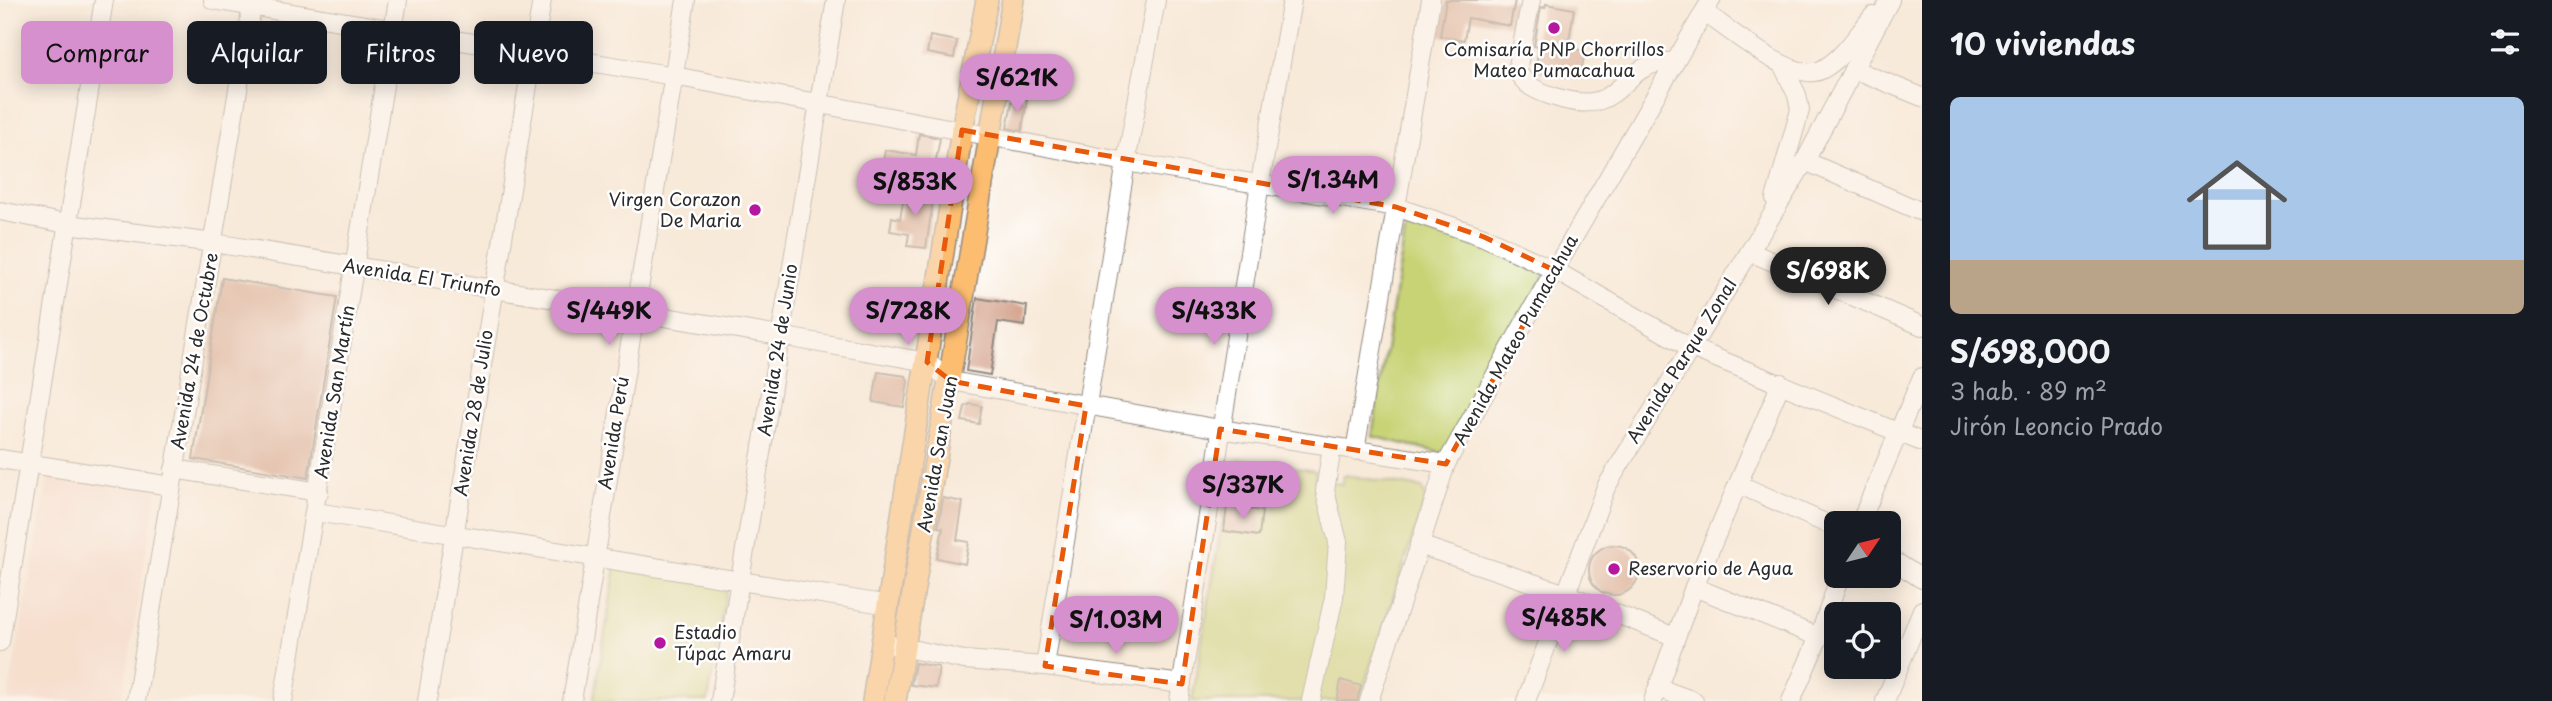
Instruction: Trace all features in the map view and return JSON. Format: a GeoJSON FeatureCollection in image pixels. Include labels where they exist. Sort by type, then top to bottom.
{"type":"FeatureCollection","features":[{"type":"Feature","properties":{"kind":"main road","name":"Avenida San Juan"},"geometry":{"type":"LineString","coordinates":[[873,701],[962,130],[987,0]]}},
{"type":"Feature","properties":{"kind":"main road","name":"Avenida San Juan"},"geometry":{"type":"LineString","coordinates":[[895,701],[951,381],[1013,0]]}},
{"type":"Feature","properties":{"kind":"street"},"geometry":{"type":"LineString","coordinates":[[0,642],[104,0]]}},
{"type":"Feature","properties":{"kind":"street"},"geometry":{"type":"LineString","coordinates":[[213,0],[252,3],[350,21]]}},
{"type":"Feature","properties":{"kind":"street","name":"Avenida San Martín"},"geometry":{"type":"LineString","coordinates":[[395,21],[398,0]]}},
{"type":"Feature","properties":{"kind":"street","name":"Avenida 28 de Julio"},"geometry":{"type":"LineString","coordinates":[[538,21],[542,0]]}},
{"type":"Feature","properties":{"kind":"street","name":"Avenida Perú"},"geometry":{"type":"LineString","coordinates":[[572,701],[686,0]]}},
{"type":"Feature","properties":{"kind":"street","name":"Avenida 24 de Junio"},"geometry":{"type":"LineString","coordinates":[[720,701],[836,0]]}},
{"type":"Feature","properties":{"kind":"street"},"geometry":{"type":"LineString","coordinates":[[1045,666],[1126,162],[1156,0]]}},
{"type":"Feature","properties":{"kind":"street"},"geometry":{"type":"LineString","coordinates":[[883,643],[964,660],[1045,666],[1180,693],[1220,429],[1292,0]]}},
{"type":"Feature","properties":{"kind":"street"},"geometry":{"type":"LineString","coordinates":[[1355,450],[1431,0]]}},
{"type":"Feature","properties":{"kind":"street"},"geometry":{"type":"LineString","coordinates":[[1531,0],[1517,71],[1530,88],[1568,102],[1603,101],[1650,63],[1675,62]]}},
{"type":"Feature","properties":{"kind":"street"},"geometry":{"type":"LineString","coordinates":[[1783,66],[1807,72],[1819,71],[1833,61],[1889,0]]}},
{"type":"Feature","properties":{"kind":"street","name":"Avenida Parque Zonal"},"geometry":{"type":"LineString","coordinates":[[1526,701],[1606,486],[1689,347],[1766,228],[1805,161],[1889,0]]}},
{"type":"Feature","properties":{"kind":"street","name":"Avenida 24 de Octubre"},"geometry":{"type":"LineString","coordinates":[[136,701],[215,243],[252,3]]}},
{"type":"Feature","properties":{"kind":"street"},"geometry":{"type":"LineString","coordinates":[[1708,4],[1783,66],[1797,95],[1800,110],[1766,228]]}},
{"type":"Feature","properties":{"kind":"street","name":"Avenida Mateo Pumacahua"},"geometry":{"type":"LineString","coordinates":[[1369,701],[1446,464],[1554,270],[1708,4]]}},
{"type":"Feature","properties":{"kind":"street"},"geometry":{"type":"LineString","coordinates":[[593,63],[674,76],[1126,162],[1395,207],[1484,237],[1554,270],[1689,347],[1922,442]]}},
{"type":"Feature","properties":{"kind":"street"},"geometry":{"type":"LineString","coordinates":[[1853,69],[1922,97]]}},
{"type":"Feature","properties":{"kind":"street","name":"Avenida San Martín"},"geometry":{"type":"LineString","coordinates":[[283,701],[385,84]]}},
{"type":"Feature","properties":{"kind":"street","name":"Avenida 28 de Julio"},"geometry":{"type":"LineString","coordinates":[[427,701],[528,84]]}},
{"type":"Feature","properties":{"kind":"street"},"geometry":{"type":"LineString","coordinates":[[1805,161],[1922,212]]}},
{"type":"Feature","properties":{"kind":"street","name":"Avenida El Triunfo"},"geometry":{"type":"LineString","coordinates":[[0,211],[67,224],[215,243],[927,362]]}},
{"type":"Feature","properties":{"kind":"street"},"geometry":{"type":"LineString","coordinates":[[1750,252],[1922,326]]}},
{"type":"Feature","properties":{"kind":"street"},"geometry":{"type":"LineString","coordinates":[[927,362],[951,381],[1220,429],[1446,464]]}},
{"type":"Feature","properties":{"kind":"street"},"geometry":{"type":"LineString","coordinates":[[1865,511],[1922,377]]}},
{"type":"Feature","properties":{"kind":"street"},"geometry":{"type":"LineString","coordinates":[[1694,701],[1655,694],[1694,587],[1781,383]]}},
{"type":"Feature","properties":{"kind":"street"},"geometry":{"type":"LineString","coordinates":[[1311,701],[1334,597],[1338,542],[1325,491],[1332,447]]}},
{"type":"Feature","properties":{"kind":"street"},"geometry":{"type":"LineString","coordinates":[[0,458],[319,492]]}},
{"type":"Feature","properties":{"kind":"street"},"geometry":{"type":"LineString","coordinates":[[1738,484],[1824,523]]}},
{"type":"Feature","properties":{"kind":"street"},"geometry":{"type":"LineString","coordinates":[[316,512],[889,605]]}},
{"type":"Feature","properties":{"kind":"street"},"geometry":{"type":"LineString","coordinates":[[1419,545],[1566,594],[1675,637]]}},
{"type":"Feature","properties":{"kind":"street"},"geometry":{"type":"LineString","coordinates":[[1901,565],[1922,579]]}},
{"type":"Feature","properties":{"kind":"street"},"geometry":{"type":"LineString","coordinates":[[1694,587],[1819,637]]}},
{"type":"Feature","properties":{"kind":"street"},"geometry":{"type":"LineString","coordinates":[[1791,701],[1819,637],[1836,588]]}},
{"type":"Feature","properties":{"kind":"street"},"geometry":{"type":"LineString","coordinates":[[1885,701],[1922,610]]}},
{"type":"Feature","properties":{"kind":"highlighted area"},"geometry":{"type":"Polygon","coordinates":[[[962,130],[1396,207],[1484,237],[1554,270],[1446,464],[1220,429],[1182,684],[1045,666],[1086,406],[951,381],[927,362],[962,130]]]}},
{"type":"Feature","properties":{"kind":"shaded area"},"geometry":{"type":"Polygon","coordinates":[[[50,470],[157,486],[122,701],[7,701],[50,470]]]}},
{"type":"Feature","properties":{"kind":"green space"},"geometry":{"type":"Polygon","coordinates":[[[1407,220],[1467,237],[1545,275],[1445,454],[1372,436],[1407,220]]]}},
{"type":"Feature","properties":{"kind":"green space"},"geometry":{"type":"Polygon","coordinates":[[[1240,458],[1316,471],[1315,479],[1342,484],[1344,475],[1422,488],[1426,497],[1359,701],[1192,701],[1232,463],[1240,458]]]}},
{"type":"Feature","properties":{"kind":"green space","name":"Estadio Túpac Amaru"},"geometry":{"type":"Polygon","coordinates":[[[616,565],[727,586],[708,701],[594,701],[616,565]]]}},
{"type":"Feature","properties":{"kind":"building"},"geometry":{"type":"Polygon","coordinates":[[[1446,0],[1515,0],[1510,26],[1468,18],[1464,40],[1440,36],[1446,0]]]}},
{"type":"Feature","properties":{"kind":"building","name":"Comisaría PNP Chorrillos Mateo Pumacahua"},"geometry":{"type":"Polygon","coordinates":[[[1546,4],[1574,9],[1568,48],[1585,51],[1580,79],[1535,71],[1539,47],[1534,46],[1541,7],[1545,8],[1546,4]]]}},
{"type":"Feature","properties":{"kind":"building"},"geometry":{"type":"Polygon","coordinates":[[[930,36],[957,41],[954,58],[927,53],[930,36]]]}},
{"type":"Feature","properties":{"kind":"building"},"geometry":{"type":"Polygon","coordinates":[[[1013,97],[1027,99],[1022,131],[1007,128],[1013,97]]]}},
{"type":"Feature","properties":{"kind":"building"},"geometry":{"type":"Polygon","coordinates":[[[919,134],[940,138],[934,171],[883,162],[885,150],[916,155],[919,134]]]}},
{"type":"Feature","properties":{"kind":"building"},"geometry":{"type":"Polygon","coordinates":[[[905,190],[934,194],[926,248],[907,246],[909,234],[890,231],[892,217],[900,219],[905,190]]]}},
{"type":"Feature","properties":{"kind":"building"},"geometry":{"type":"Polygon","coordinates":[[[222,278],[337,297],[308,478],[193,459],[222,278]]]}},
{"type":"Feature","properties":{"kind":"building"},"geometry":{"type":"Polygon","coordinates":[[[977,298],[1027,306],[1025,326],[998,322],[990,375],[966,371],[977,298]]]}},
{"type":"Feature","properties":{"kind":"building"},"geometry":{"type":"Polygon","coordinates":[[[878,372],[906,376],[908,381],[904,407],[873,402],[878,372]]]}},
{"type":"Feature","properties":{"kind":"building"},"geometry":{"type":"Polygon","coordinates":[[[970,404],[982,406],[979,424],[962,421],[965,407],[970,404]]]}},
{"type":"Feature","properties":{"kind":"building"},"geometry":{"type":"Polygon","coordinates":[[[943,498],[963,502],[957,540],[969,542],[965,564],[937,558],[943,528],[938,527],[943,498]]]}},
{"type":"Feature","properties":{"kind":"building"},"geometry":{"type":"Polygon","coordinates":[[[1227,506],[1262,511],[1259,536],[1224,531],[1227,506]]]}},
{"type":"Feature","properties":{"kind":"building","name":"Reservorio de Agua"},"geometry":{"type":"Polygon","coordinates":[[[1614,545],[1631,553],[1639,570],[1631,587],[1614,595],[1597,587],[1589,570],[1597,553],[1614,545]]]}},
{"type":"Feature","properties":{"kind":"building"},"geometry":{"type":"Polygon","coordinates":[[[915,663],[939,667],[936,688],[911,685],[915,663]]]}},
{"type":"Feature","properties":{"kind":"building"},"geometry":{"type":"Polygon","coordinates":[[[1341,680],[1361,686],[1357,701],[1337,701],[1341,680]]]}},
{"type":"Feature","properties":{"kind":"place","name":"Comisaría PNP Chorrillos Mateo Pumacahua"},"geometry":{"type":"Point","coordinates":[1554,28]}},
{"type":"Feature","properties":{"kind":"place","name":"Virgen Corazon De Maria"},"geometry":{"type":"Point","coordinates":[755,210]}},
{"type":"Feature","properties":{"kind":"place","name":"Reservorio de Agua"},"geometry":{"type":"Point","coordinates":[1614,569]}},
{"type":"Feature","properties":{"kind":"place","name":"Estadio Túpac Amaru"},"geometry":{"type":"Point","coordinates":[660,643]}}]}
